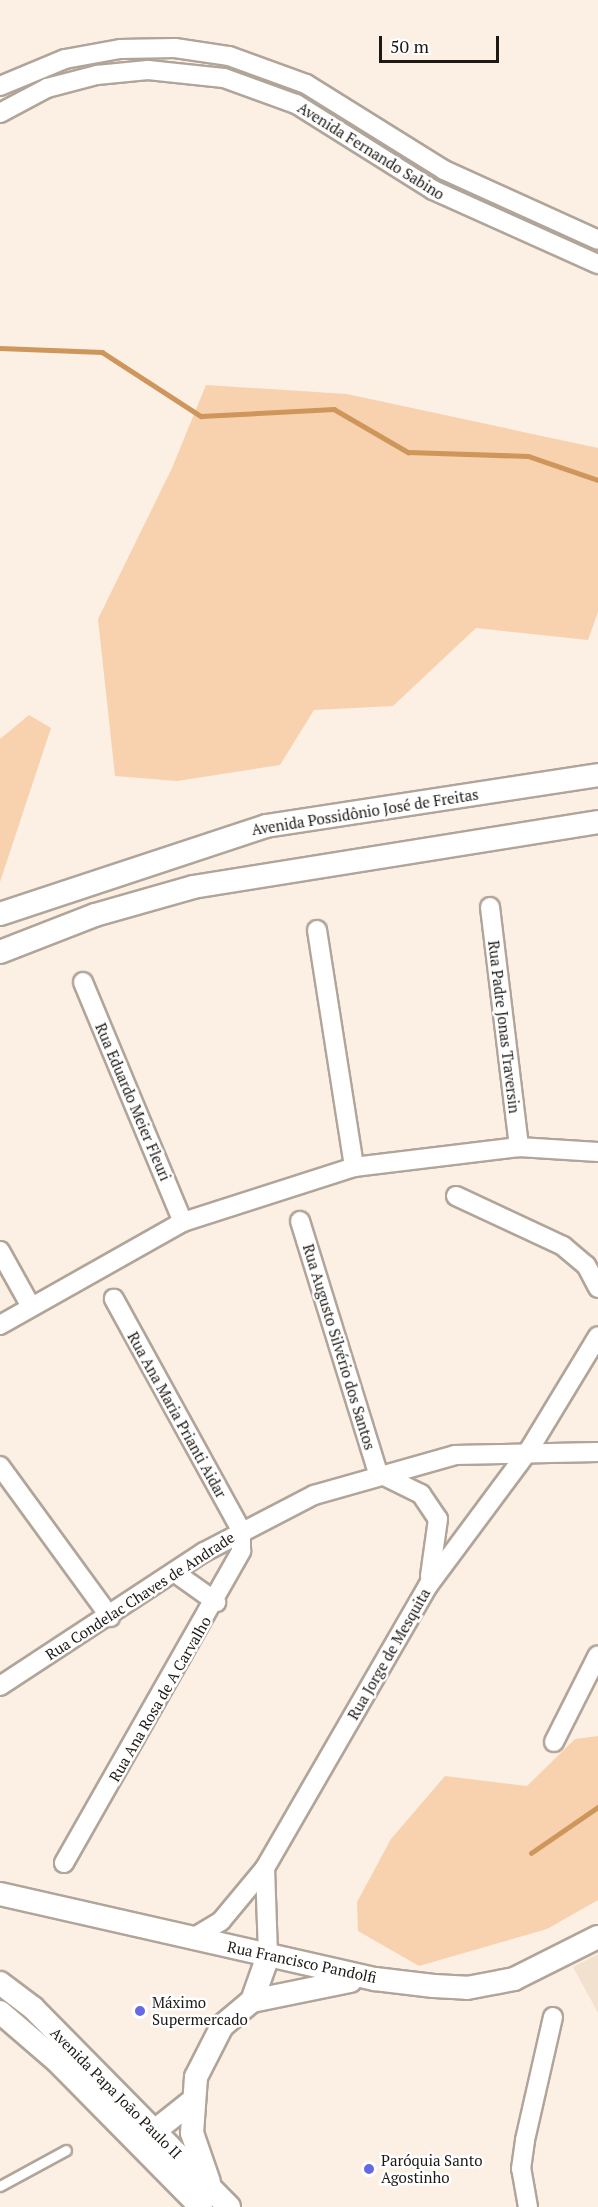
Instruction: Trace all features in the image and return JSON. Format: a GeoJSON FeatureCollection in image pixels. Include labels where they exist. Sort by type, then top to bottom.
{"type":"FeatureCollection","features":[{"type":"Feature","properties":{"kind":"street","name":"Avenida Fernando Sabino"},"geometry":{"type":"LineString","coordinates":[[0,86],[66,59],[120,49],[175,48],[229,56],[306,84],[444,171],[598,240]]}},
{"type":"Feature","properties":{"kind":"street","name":"Avenida Fernando Sabino"},"geometry":{"type":"LineString","coordinates":[[0,113],[47,88],[97,75],[165,70],[224,78],[296,104],[433,190],[598,264]]}},
{"type":"Feature","properties":{"kind":"street","name":"Avenida Possidônio José de Freitas"},"geometry":{"type":"LineString","coordinates":[[0,914],[266,826],[598,775]]}},
{"type":"Feature","properties":{"kind":"street"},"geometry":{"type":"LineString","coordinates":[[0,952],[95,915],[193,887],[598,822]]}},
{"type":"Feature","properties":{"kind":"street","name":"Rua Padre Jonas Traversin"},"geometry":{"type":"LineString","coordinates":[[489,907],[519,1147]]}},
{"type":"Feature","properties":{"kind":"street"},"geometry":{"type":"LineString","coordinates":[[317,930],[354,1167]]}},
{"type":"Feature","properties":{"kind":"street","name":"Rua Eduardo Meier Fleuri"},"geometry":{"type":"LineString","coordinates":[[83,982],[183,1222]]}},
{"type":"Feature","properties":{"kind":"street"},"geometry":{"type":"LineString","coordinates":[[0,1325],[30,1305],[183,1222],[354,1167],[519,1147],[598,1152]]}},
{"type":"Feature","properties":{"kind":"street"},"geometry":{"type":"LineString","coordinates":[[456,1196],[564,1246],[586,1265],[598,1288]]}},
{"type":"Feature","properties":{"kind":"street","name":"Rua Augusto Silvério dos Santos"},"geometry":{"type":"LineString","coordinates":[[300,1221],[378,1473]]}},
{"type":"Feature","properties":{"kind":"street"},"geometry":{"type":"LineString","coordinates":[[0,1251],[30,1305]]}},
{"type":"Feature","properties":{"kind":"street","name":"Rua Ana Maria Prianti Aidar"},"geometry":{"type":"LineString","coordinates":[[114,1299],[241,1530]]}},
{"type":"Feature","properties":{"kind":"street","name":"Rua Jorge de Mesquita"},"geometry":{"type":"LineString","coordinates":[[193,1938],[221,1921],[266,1868],[428,1586],[528,1450],[598,1336]]}},
{"type":"Feature","properties":{"kind":"street","name":"Rua Condelac Chaves de Andrade"},"geometry":{"type":"LineString","coordinates":[[0,1686],[110,1617],[174,1572],[241,1530],[314,1495],[378,1473],[455,1455],[528,1450],[598,1452]]}},
{"type":"Feature","properties":{"kind":"street"},"geometry":{"type":"LineString","coordinates":[[0,1466],[110,1617]]}},
{"type":"Feature","properties":{"kind":"street"},"geometry":{"type":"LineString","coordinates":[[378,1473],[421,1494],[438,1519],[428,1586]]}},
{"type":"Feature","properties":{"kind":"street","name":"Rua Ana Rosa de A Carvalho"},"geometry":{"type":"LineString","coordinates":[[64,1863],[216,1602],[241,1551],[241,1530]]}},
{"type":"Feature","properties":{"kind":"street"},"geometry":{"type":"LineString","coordinates":[[174,1572],[216,1602]]}},
{"type":"Feature","properties":{"kind":"street"},"geometry":{"type":"LineString","coordinates":[[554,1742],[598,1655]]}},
{"type":"Feature","properties":{"kind":"street"},"geometry":{"type":"LineString","coordinates":[[206,2198],[192,2133],[190,2103],[206,2050],[252,2001],[268,1956],[266,1868]]}},
{"type":"Feature","properties":{"kind":"street","name":"Rua Francisco Pandolfi"},"geometry":{"type":"LineString","coordinates":[[5,1899],[375,1979],[490,1985],[598,1937]]}},
{"type":"Feature","properties":{"kind":"street"},"geometry":{"type":"LineString","coordinates":[[252,2001],[302,1986],[375,1979]]}},
{"type":"Feature","properties":{"kind":"street","name":"Avenida Papa João Paulo II"},"geometry":{"type":"LineString","coordinates":[[0,1983],[33,2008],[146,2137],[206,2198],[228,2207]]}},
{"type":"Feature","properties":{"kind":"street","name":"Avenida Papa João Paulo II"},"geometry":{"type":"LineString","coordinates":[[1,2014],[146,2137]]}},
{"type":"Feature","properties":{"kind":"street"},"geometry":{"type":"LineString","coordinates":[[528,2207],[521,2169],[525,2140],[553,2017]]}},
{"type":"Feature","properties":{"kind":"street"},"geometry":{"type":"LineString","coordinates":[[146,2137],[190,2103]]}},
{"type":"Feature","properties":{"kind":"lane"},"geometry":{"type":"LineString","coordinates":[[0,2186],[66,2150]]}},
{"type":"Feature","properties":{"kind":"shaded area"},"geometry":{"type":"Polygon","coordinates":[[[206,385],[347,394],[598,448],[598,612],[588,640],[476,628],[393,706],[314,710],[280,765],[177,781],[115,776],[98,619],[172,468],[206,385]]]}},
{"type":"Feature","properties":{"kind":"shaded area"},"geometry":{"type":"Polygon","coordinates":[[[29,715],[51,728],[0,882],[0,739],[29,715]]]}},
{"type":"Feature","properties":{"kind":"shaded area"},"geometry":{"type":"Polygon","coordinates":[[[598,1736],[598,1900],[547,1929],[419,1966],[358,1931],[357,1902],[391,1839],[445,1776],[527,1786],[575,1739],[598,1736]]]}},
{"type":"Feature","properties":{"kind":"shaded area"},"geometry":{"type":"Polygon","coordinates":[[[598,1954],[598,2013],[573,1967],[598,1954]]]}},
{"type":"Feature","properties":{"kind":"waterway"},"geometry":{"type":"LineString","coordinates":[[0,348],[102,352],[201,416],[334,409],[408,452],[528,456],[598,480]]}},
{"type":"Feature","properties":{"kind":"waterway"},"geometry":{"type":"LineString","coordinates":[[531,1853],[598,1807]]}},
{"type":"Feature","properties":{"kind":"place","name":"Máximo Supermercado"},"geometry":{"type":"Point","coordinates":[140,2011]}},
{"type":"Feature","properties":{"kind":"place","name":"Paróquia Santo Agostinho"},"geometry":{"type":"Point","coordinates":[369,2169]}}]}
